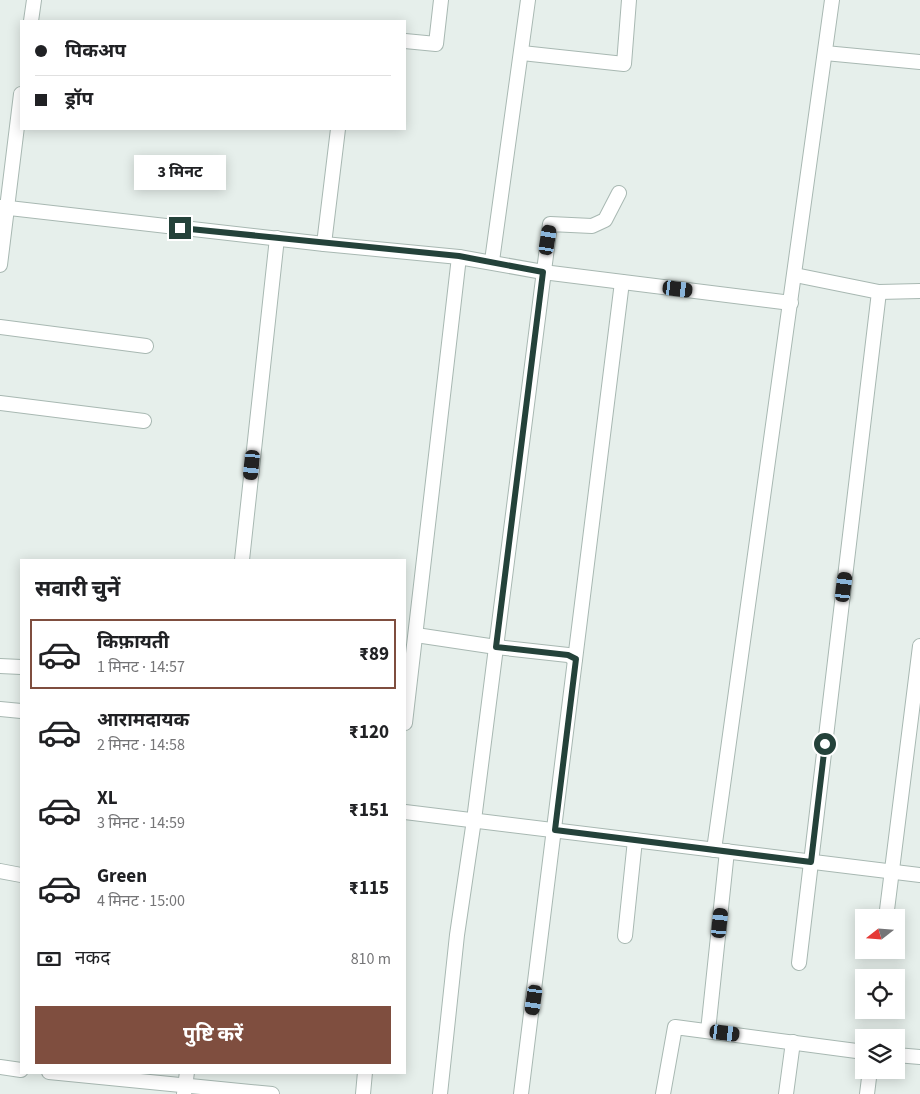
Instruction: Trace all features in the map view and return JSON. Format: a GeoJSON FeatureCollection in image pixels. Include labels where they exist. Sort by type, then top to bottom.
{"type":"FeatureCollection","features":[{"type":"Feature","properties":{"kind":"street"},"geometry":{"type":"LineString","coordinates":[[31,20],[34,0]]}},
{"type":"Feature","properties":{"kind":"street"},"geometry":{"type":"LineString","coordinates":[[406,40],[436,44],[441,0]]}},
{"type":"Feature","properties":{"kind":"street"},"geometry":{"type":"LineString","coordinates":[[492,261],[528,0]]}},
{"type":"Feature","properties":{"kind":"street"},"geometry":{"type":"LineString","coordinates":[[522,53],[624,64],[629,0]]}},
{"type":"Feature","properties":{"kind":"street"},"geometry":{"type":"LineString","coordinates":[[708,1031],[721,850],[832,0]]}},
{"type":"Feature","properties":{"kind":"street"},"geometry":{"type":"LineString","coordinates":[[825,53],[920,62]]}},
{"type":"Feature","properties":{"kind":"street"},"geometry":{"type":"LineString","coordinates":[[0,265],[3,208],[20,100]]}},
{"type":"Feature","properties":{"kind":"street"},"geometry":{"type":"LineString","coordinates":[[324,244],[338,130]]}},
{"type":"Feature","properties":{"kind":"street"},"geometry":{"type":"LineString","coordinates":[[440,1094],[457,935],[474,820],[550,224],[592,226],[605,220],[619,193]]}},
{"type":"Feature","properties":{"kind":"street"},"geometry":{"type":"LineString","coordinates":[[3,208],[324,244],[459,256],[543,272],[791,303]]}},
{"type":"Feature","properties":{"kind":"street"},"geometry":{"type":"LineString","coordinates":[[242,559],[277,238]]}},
{"type":"Feature","properties":{"kind":"street"},"geometry":{"type":"LineString","coordinates":[[406,716],[459,256]]}},
{"type":"Feature","properties":{"kind":"street"},"geometry":{"type":"LineString","coordinates":[[795,275],[879,292],[920,291]]}},
{"type":"Feature","properties":{"kind":"street"},"geometry":{"type":"LineString","coordinates":[[521,1094],[622,282]]}},
{"type":"Feature","properties":{"kind":"street"},"geometry":{"type":"LineString","coordinates":[[799,963],[879,292]]}},
{"type":"Feature","properties":{"kind":"street"},"geometry":{"type":"LineString","coordinates":[[0,327],[146,346]]}},
{"type":"Feature","properties":{"kind":"street"},"geometry":{"type":"LineString","coordinates":[[0,403],[144,421]]}},
{"type":"Feature","properties":{"kind":"street"},"geometry":{"type":"LineString","coordinates":[[416,635],[568,655],[576,659]]}},
{"type":"Feature","properties":{"kind":"street"},"geometry":{"type":"LineString","coordinates":[[887,909],[920,646]]}},
{"type":"Feature","properties":{"kind":"street"},"geometry":{"type":"LineString","coordinates":[[0,666],[20,667]]}},
{"type":"Feature","properties":{"kind":"street"},"geometry":{"type":"LineString","coordinates":[[0,709],[20,711]]}},
{"type":"Feature","properties":{"kind":"street"},"geometry":{"type":"LineString","coordinates":[[406,812],[920,875]]}},
{"type":"Feature","properties":{"kind":"street"},"geometry":{"type":"LineString","coordinates":[[625,936],[636,840]]}},
{"type":"Feature","properties":{"kind":"street"},"geometry":{"type":"LineString","coordinates":[[0,871],[20,875]]}},
{"type":"Feature","properties":{"kind":"street"},"geometry":{"type":"LineString","coordinates":[[663,1094],[675,1027],[855,1051]]}},
{"type":"Feature","properties":{"kind":"street"},"geometry":{"type":"LineString","coordinates":[[786,1094],[793,1042]]}},
{"type":"Feature","properties":{"kind":"street"},"geometry":{"type":"LineString","coordinates":[[905,1056],[920,1057]]}},
{"type":"Feature","properties":{"kind":"street"},"geometry":{"type":"LineString","coordinates":[[0,1067],[20,1070]]}},
{"type":"Feature","properties":{"kind":"street"},"geometry":{"type":"LineString","coordinates":[[64,1074],[185,1090],[272,1094]]}},
{"type":"Feature","properties":{"kind":"street"},"geometry":{"type":"LineString","coordinates":[[185,1090],[186,1074]]}},
{"type":"Feature","properties":{"kind":"street"},"geometry":{"type":"LineString","coordinates":[[363,1094],[365,1074]]}},
{"type":"Feature","properties":{"kind":"street"},"geometry":{"type":"LineString","coordinates":[[867,1094],[869,1079]]}},
{"type":"Feature","properties":{"kind":"route"},"geometry":{"type":"LineString","coordinates":[[180,228],[324,244],[459,256],[543,272],[496,647],[568,655],[576,659],[555,830],[811,862],[825,744]]}}]}
